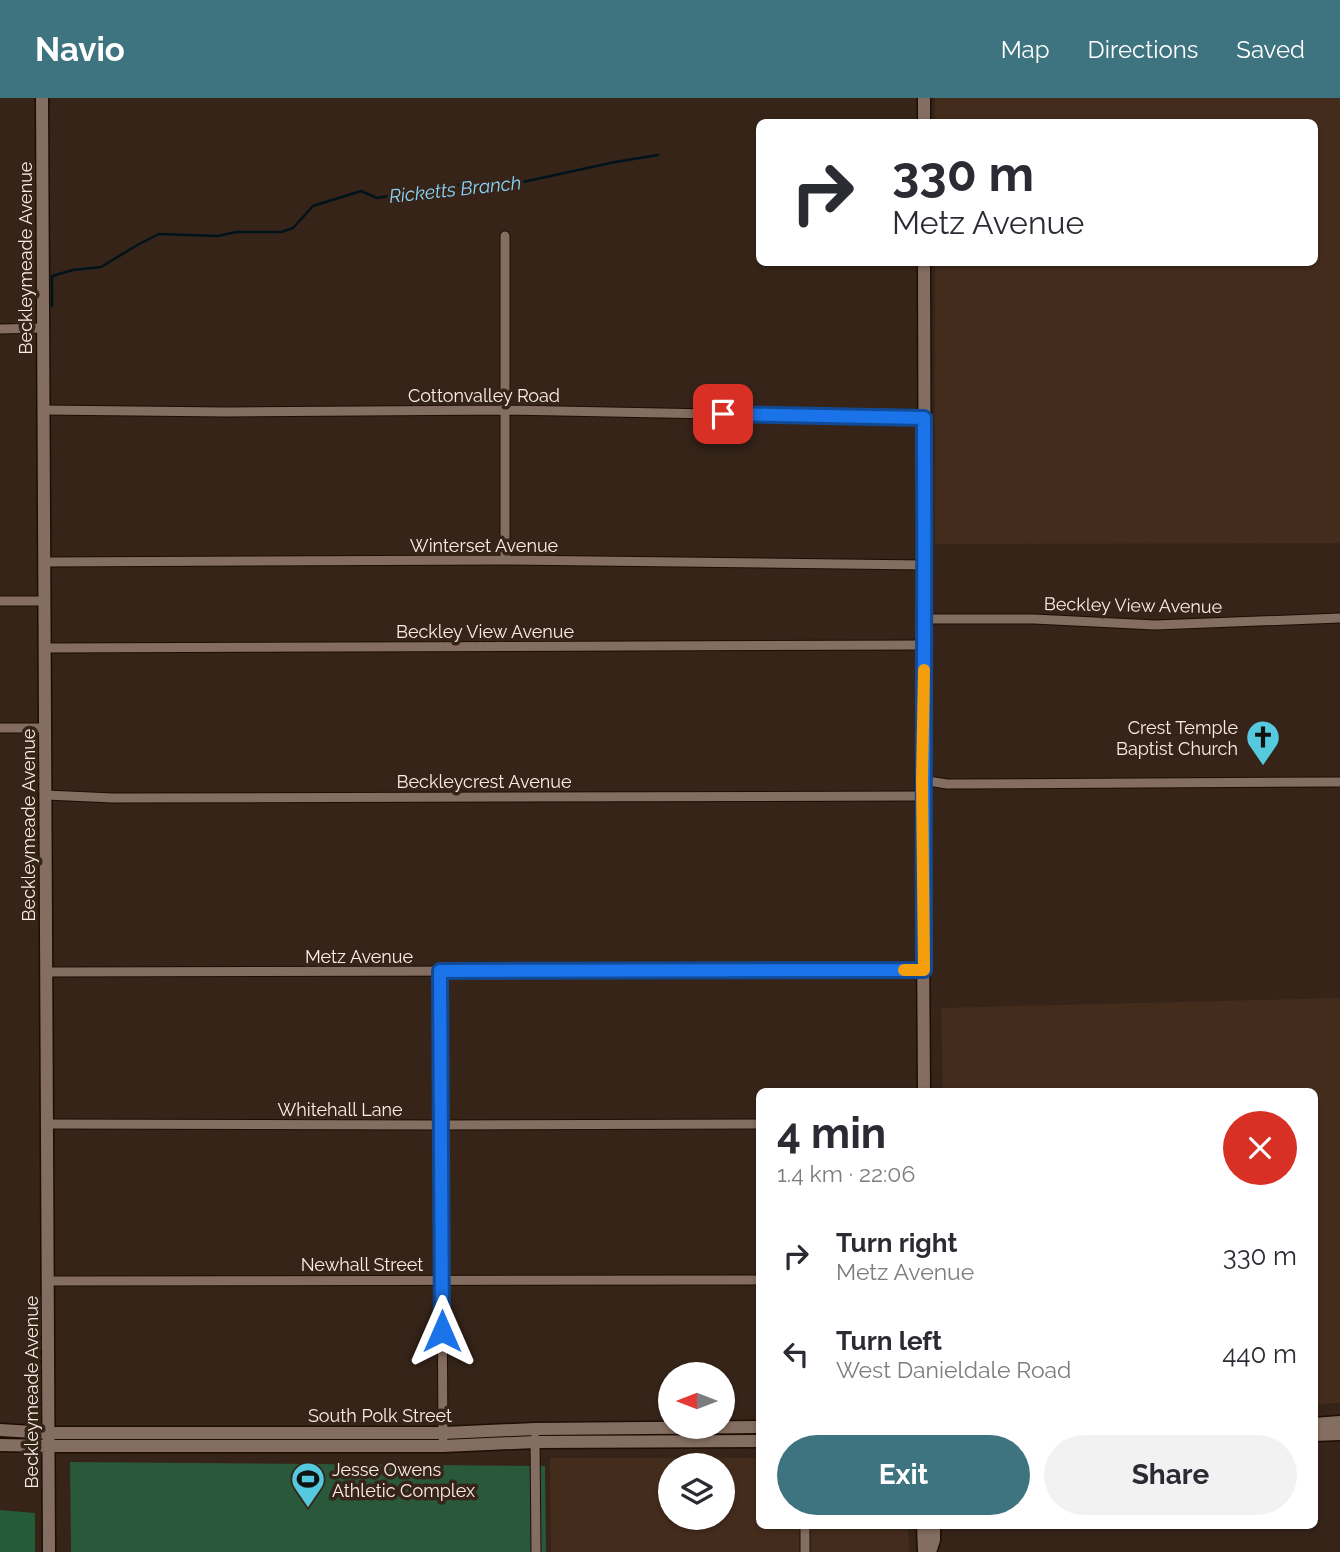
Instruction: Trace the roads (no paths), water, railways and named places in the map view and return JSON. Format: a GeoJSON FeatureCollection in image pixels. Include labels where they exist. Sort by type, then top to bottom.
{"type":"FeatureCollection","features":[{"type":"Feature","properties":{"kind":"street","name":"Beckleymeade Avenue"},"geometry":{"type":"LineString","coordinates":[[42,98],[49,1552]]}},
{"type":"Feature","properties":{"kind":"street"},"geometry":{"type":"LineString","coordinates":[[923,119],[924,98]]}},
{"type":"Feature","properties":{"kind":"street"},"geometry":{"type":"LineString","coordinates":[[505,236],[505,561]]}},
{"type":"Feature","properties":{"kind":"street"},"geometry":{"type":"LineString","coordinates":[[924,266],[924,1088]]}},
{"type":"Feature","properties":{"kind":"street"},"geometry":{"type":"LineString","coordinates":[[0,328],[43,328]]}},
{"type":"Feature","properties":{"kind":"street","name":"Cottonvalley Road"},"geometry":{"type":"LineString","coordinates":[[44,410],[505,410],[924,418]]}},
{"type":"Feature","properties":{"kind":"street","name":"Winterset Avenue"},"geometry":{"type":"LineString","coordinates":[[44,562],[505,561],[924,565]]}},
{"type":"Feature","properties":{"kind":"street"},"geometry":{"type":"LineString","coordinates":[[0,601],[45,601]]}},
{"type":"Feature","properties":{"kind":"street","name":"Beckley View Avenue"},"geometry":{"type":"LineString","coordinates":[[925,619],[1034,619],[1155,625],[1340,618]]}},
{"type":"Feature","properties":{"kind":"street","name":"Beckley View Avenue"},"geometry":{"type":"LineString","coordinates":[[45,648],[925,645]]}},
{"type":"Feature","properties":{"kind":"street"},"geometry":{"type":"LineString","coordinates":[[0,728],[45,728]]}},
{"type":"Feature","properties":{"kind":"street"},"geometry":{"type":"LineString","coordinates":[[922,780],[947,784],[1340,782]]}},
{"type":"Feature","properties":{"kind":"street","name":"Beckleycrest Avenue"},"geometry":{"type":"LineString","coordinates":[[46,795],[113,798],[922,796]]}},
{"type":"Feature","properties":{"kind":"street","name":"Metz Avenue"},"geometry":{"type":"LineString","coordinates":[[46,972],[924,970]]}},
{"type":"Feature","properties":{"kind":"street"},"geometry":{"type":"LineString","coordinates":[[440,971],[443,1439]]}},
{"type":"Feature","properties":{"kind":"street","name":"Whitehall Lane"},"geometry":{"type":"LineString","coordinates":[[47,1124],[756,1124]]}},
{"type":"Feature","properties":{"kind":"street","name":"Newhall Street"},"geometry":{"type":"LineString","coordinates":[[48,1281],[756,1280]]}},
{"type":"Feature","properties":{"kind":"street"},"geometry":{"type":"LineString","coordinates":[[1318,1423],[1340,1422]]}},
{"type":"Feature","properties":{"kind":"street","name":"South Polk Street"},"geometry":{"type":"LineString","coordinates":[[735,1427],[756,1427]]}},
{"type":"Feature","properties":{"kind":"street","name":"South Polk Street"},"geometry":{"type":"LineString","coordinates":[[0,1430],[49,1440]]}},
{"type":"Feature","properties":{"kind":"street","name":"South Polk Street"},"geometry":{"type":"LineString","coordinates":[[609,1435],[658,1431]]}},
{"type":"Feature","properties":{"kind":"street"},"geometry":{"type":"LineString","coordinates":[[1318,1435],[1340,1434]]}},
{"type":"Feature","properties":{"kind":"street"},"geometry":{"type":"LineString","coordinates":[[535,1435],[536,1552]]}},
{"type":"Feature","properties":{"kind":"street","name":"South Polk Street"},"geometry":{"type":"LineString","coordinates":[[0,1444],[49,1440],[443,1439],[535,1435],[756,1441]]}},
{"type":"Feature","properties":{"kind":"street"},"geometry":{"type":"LineString","coordinates":[[805,1529],[806,1552]]}},
{"type":"Feature","properties":{"kind":"street"},"geometry":{"type":"LineString","coordinates":[[923,1529],[924,1552]]}},
{"type":"Feature","properties":{"kind":"street"},"geometry":{"type":"LineString","coordinates":[[930,1552],[934,1529]]}},
{"type":"Feature","properties":{"kind":"waterway","name":"Ricketts Branch"},"geometry":{"type":"LineString","coordinates":[[52,306],[52,276],[73,270],[101,267],[159,234],[218,236],[236,232],[281,232],[293,228],[313,206],[361,191],[377,198],[456,185],[509,185],[658,155]]}},
{"type":"Feature","properties":{"kind":"place","name":"Crest Temple Baptist Church"},"geometry":{"type":"Point","coordinates":[1263,767]}},
{"type":"Feature","properties":{"kind":"place","name":"Jesse Owens Athletic Complex"},"geometry":{"type":"Point","coordinates":[308,1509]}}]}
